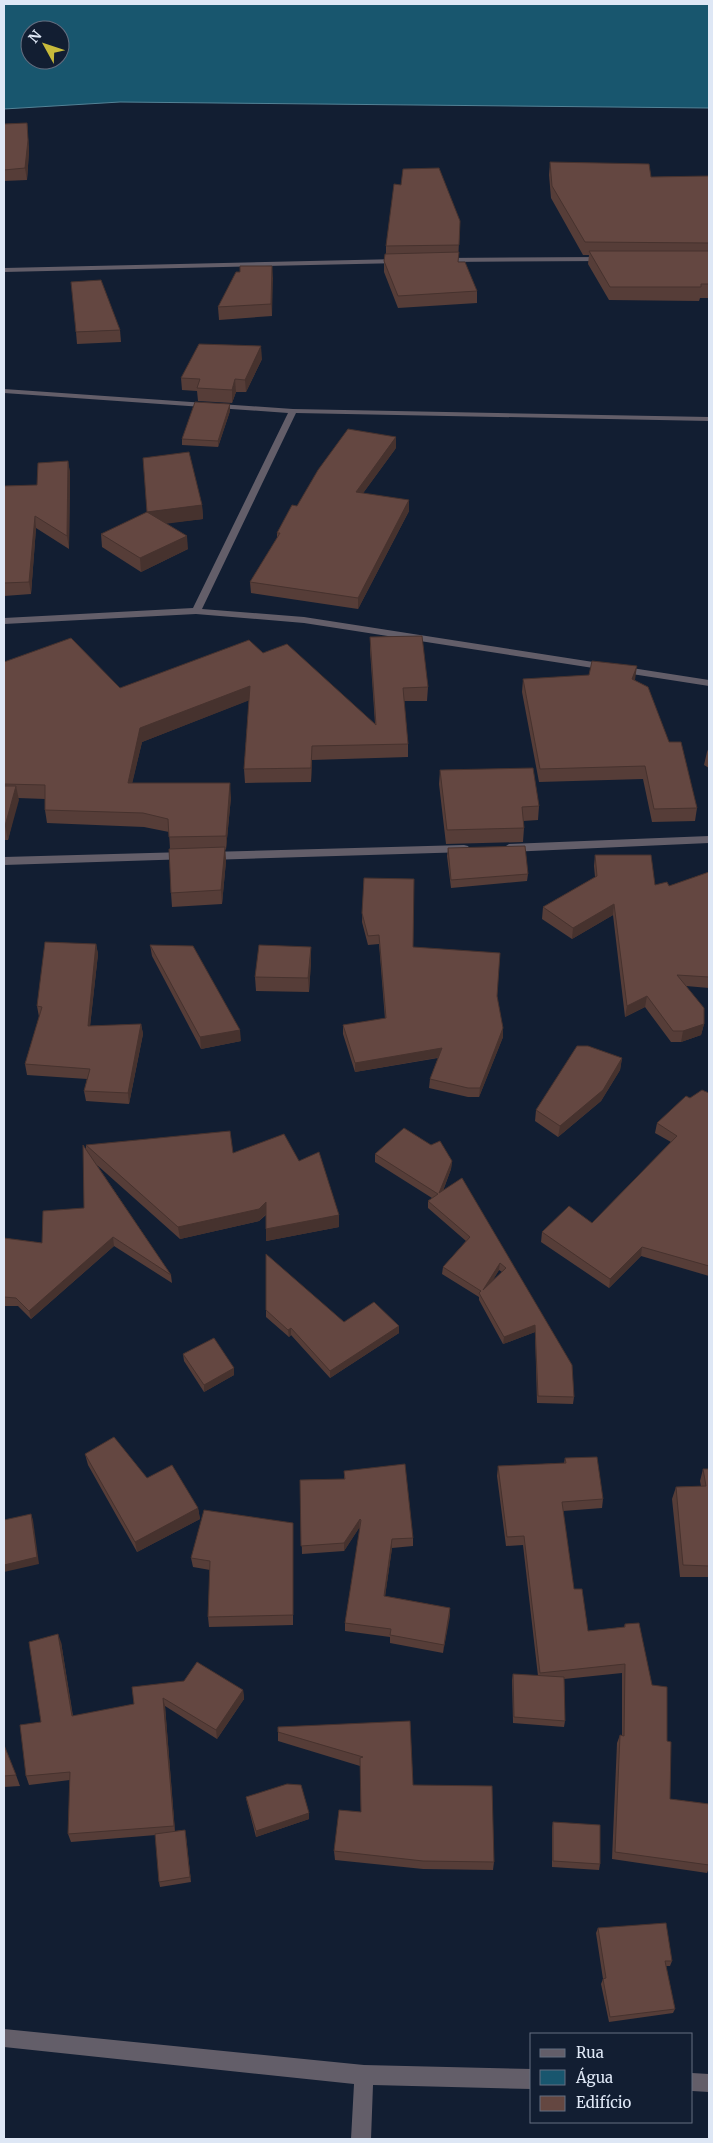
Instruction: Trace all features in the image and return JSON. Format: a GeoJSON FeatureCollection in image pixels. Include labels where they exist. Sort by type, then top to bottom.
{"type":"FeatureCollection","features":[{"type":"Feature","properties":{"kind":"street"},"geometry":{"type":"LineString","coordinates":[[430,260],[613,259]]}},
{"type":"Feature","properties":{"kind":"street"},"geometry":{"type":"LineString","coordinates":[[4,270],[410,260]]}},
{"type":"Feature","properties":{"kind":"street"},"geometry":{"type":"LineString","coordinates":[[4,391],[294,411],[709,419]]}},
{"type":"Feature","properties":{"kind":"street"},"geometry":{"type":"LineString","coordinates":[[196,611],[294,411]]}},
{"type":"Feature","properties":{"kind":"street"},"geometry":{"type":"LineString","coordinates":[[4,620],[196,611],[304,620],[709,683]]}},
{"type":"Feature","properties":{"kind":"street"},"geometry":{"type":"LineString","coordinates":[[495,848],[594,846],[709,839]]}},
{"type":"Feature","properties":{"kind":"street"},"geometry":{"type":"LineString","coordinates":[[4,861],[476,849]]}},
{"type":"Feature","properties":{"kind":"street"},"geometry":{"type":"LineString","coordinates":[[4,2038],[364,2075],[530,2078]]}},
{"type":"Feature","properties":{"kind":"street"},"geometry":{"type":"LineString","coordinates":[[362,2139],[364,2075]]}},
{"type":"Feature","properties":{"kind":"street"},"geometry":{"type":"LineString","coordinates":[[693,2082],[709,2083]]}},
{"type":"Feature","properties":{"kind":"water"},"geometry":{"type":"Polygon","coordinates":[[[4,4],[709,4],[709,108],[120,102],[4,109],[4,4]]]}},
{"type":"Feature","properties":{"kind":"building"},"geometry":{"type":"Polygon","coordinates":[[[27,123],[28,140],[25,168],[4,170],[4,124],[27,123]]]}},
{"type":"Feature","properties":{"kind":"building"},"geometry":{"type":"Polygon","coordinates":[[[550,162],[649,164],[651,177],[709,176],[709,243],[585,242],[552,186],[550,162]]]}},
{"type":"Feature","properties":{"kind":"building"},"geometry":{"type":"Polygon","coordinates":[[[439,168],[460,221],[459,245],[386,246],[394,184],[401,185],[403,169],[439,168]]]}},
{"type":"Feature","properties":{"kind":"building"},"geometry":{"type":"Polygon","coordinates":[[[589,251],[709,251],[709,284],[701,284],[701,287],[610,287],[589,251]]]}},
{"type":"Feature","properties":{"kind":"building"},"geometry":{"type":"Polygon","coordinates":[[[459,252],[458,262],[465,262],[477,291],[398,296],[384,261],[385,254],[459,252]]]}},
{"type":"Feature","properties":{"kind":"building"},"geometry":{"type":"Polygon","coordinates":[[[240,266],[272,266],[271,304],[218,307],[236,272],[240,272],[240,266]]]}},
{"type":"Feature","properties":{"kind":"building"},"geometry":{"type":"Polygon","coordinates":[[[101,280],[120,330],[76,332],[71,282],[101,280]]]}},
{"type":"Feature","properties":{"kind":"building"},"geometry":{"type":"Polygon","coordinates":[[[199,344],[261,346],[245,380],[235,379],[232,390],[197,388],[200,379],[181,378],[199,344]]]}},
{"type":"Feature","properties":{"kind":"building"},"geometry":{"type":"Polygon","coordinates":[[[195,402],[230,404],[218,441],[182,439],[195,402]]]}},
{"type":"Feature","properties":{"kind":"building"},"geometry":{"type":"Polygon","coordinates":[[[348,429],[396,437],[356,492],[409,500],[358,598],[250,582],[280,533],[277,533],[292,505],[297,506],[318,470],[348,429]]]}},
{"type":"Feature","properties":{"kind":"building"},"geometry":{"type":"Polygon","coordinates":[[[189,452],[202,505],[147,512],[143,458],[189,452]]]}},
{"type":"Feature","properties":{"kind":"building"},"geometry":{"type":"Polygon","coordinates":[[[68,461],[67,536],[35,516],[29,582],[4,583],[4,486],[37,485],[38,463],[68,461]]]}},
{"type":"Feature","properties":{"kind":"building"},"geometry":{"type":"Polygon","coordinates":[[[147,512],[187,536],[140,558],[101,534],[147,512]]]}},
{"type":"Feature","properties":{"kind":"building"},"geometry":{"type":"Polygon","coordinates":[[[422,636],[428,687],[403,688],[408,744],[312,746],[311,768],[244,769],[250,686],[140,728],[128,783],[230,783],[226,836],[169,837],[168,819],[143,813],[45,810],[45,785],[4,784],[4,662],[71,638],[120,688],[249,640],[263,653],[287,644],[376,725],[370,637],[422,636]]]}},
{"type":"Feature","properties":{"kind":"building"},"geometry":{"type":"Polygon","coordinates":[[[592,661],[637,666],[632,679],[648,687],[669,742],[681,742],[697,808],[654,809],[645,766],[540,769],[523,679],[589,675],[592,661]]]}},
{"type":"Feature","properties":{"kind":"building"},"geometry":{"type":"Polygon","coordinates":[[[533,768],[539,806],[522,807],[524,828],[447,830],[440,770],[533,768]]]}},
{"type":"Feature","properties":{"kind":"building"},"geometry":{"type":"Polygon","coordinates":[[[4,786],[16,786],[5,826],[4,826],[4,786]]]}},
{"type":"Feature","properties":{"kind":"building"},"geometry":{"type":"Polygon","coordinates":[[[525,846],[528,874],[451,880],[448,848],[525,846]]]}},
{"type":"Feature","properties":{"kind":"building"},"geometry":{"type":"Polygon","coordinates":[[[225,847],[221,890],[171,893],[169,849],[225,847]]]}},
{"type":"Feature","properties":{"kind":"building"},"geometry":{"type":"Polygon","coordinates":[[[595,855],[651,855],[655,885],[667,882],[669,886],[709,872],[709,977],[677,975],[704,1008],[704,1024],[683,1031],[673,1031],[647,996],[627,1006],[614,904],[573,928],[543,907],[597,876],[595,855]]]}},
{"type":"Feature","properties":{"kind":"building"},"geometry":{"type":"Polygon","coordinates":[[[364,878],[414,879],[413,947],[500,953],[497,996],[503,1028],[480,1088],[468,1088],[430,1079],[442,1048],[355,1063],[343,1025],[386,1018],[379,935],[368,936],[362,913],[364,878]]]}},
{"type":"Feature","properties":{"kind":"building"},"geometry":{"type":"Polygon","coordinates":[[[45,942],[96,944],[88,1026],[141,1024],[128,1093],[84,1091],[90,1069],[25,1064],[42,1007],[37,1006],[45,942]]]}},
{"type":"Feature","properties":{"kind":"building"},"geometry":{"type":"Polygon","coordinates":[[[150,945],[193,946],[240,1030],[200,1037],[150,945]]]}},
{"type":"Feature","properties":{"kind":"building"},"geometry":{"type":"Polygon","coordinates":[[[259,945],[311,947],[308,978],[255,977],[259,945]]]}},
{"type":"Feature","properties":{"kind":"building"},"geometry":{"type":"Polygon","coordinates":[[[577,1046],[588,1046],[622,1058],[603,1090],[560,1126],[536,1110],[577,1046]]]}},
{"type":"Feature","properties":{"kind":"building"},"geometry":{"type":"Polygon","coordinates":[[[702,1090],[709,1093],[709,1266],[642,1247],[610,1279],[542,1232],[569,1206],[592,1223],[677,1136],[657,1123],[686,1096],[690,1098],[702,1090]]]}},
{"type":"Feature","properties":{"kind":"building"},"geometry":{"type":"Polygon","coordinates":[[[404,1128],[431,1145],[440,1141],[452,1161],[439,1193],[462,1178],[572,1365],[574,1397],[538,1396],[535,1325],[504,1337],[479,1293],[481,1291],[443,1267],[470,1237],[428,1201],[438,1194],[375,1154],[404,1128]],[[500,1263],[483,1290],[506,1268],[500,1263]]]}},
{"type":"Feature","properties":{"kind":"building"},"geometry":{"type":"Polygon","coordinates":[[[230,1131],[233,1153],[284,1134],[299,1161],[319,1152],[339,1215],[266,1229],[266,1202],[259,1209],[178,1227],[86,1145],[230,1131]]]}},
{"type":"Feature","properties":{"kind":"building"},"geometry":{"type":"Polygon","coordinates":[[[83,1145],[171,1275],[113,1237],[29,1311],[16,1298],[4,1297],[4,1238],[42,1243],[43,1211],[84,1208],[83,1145]]]}},
{"type":"Feature","properties":{"kind":"building"},"geometry":{"type":"Polygon","coordinates":[[[266,1254],[344,1322],[374,1302],[399,1326],[330,1371],[291,1328],[288,1330],[266,1310],[266,1254]]]}},
{"type":"Feature","properties":{"kind":"building"},"geometry":{"type":"Polygon","coordinates":[[[214,1338],[234,1368],[204,1385],[183,1354],[214,1338]]]}},
{"type":"Feature","properties":{"kind":"building"},"geometry":{"type":"Polygon","coordinates":[[[114,1437],[147,1478],[172,1465],[198,1508],[135,1542],[85,1454],[114,1437]]]}},
{"type":"Feature","properties":{"kind":"building"},"geometry":{"type":"Polygon","coordinates":[[[597,1457],[603,1499],[562,1502],[574,1589],[582,1589],[588,1631],[625,1627],[625,1624],[639,1623],[652,1685],[667,1687],[667,1741],[671,1742],[670,1799],[709,1804],[709,1865],[615,1852],[620,1735],[624,1736],[625,1664],[540,1673],[524,1536],[507,1537],[498,1466],[566,1463],[565,1458],[597,1457]]]}},
{"type":"Feature","properties":{"kind":"building"},"geometry":{"type":"Polygon","coordinates":[[[405,1464],[413,1538],[392,1539],[384,1596],[450,1608],[444,1645],[390,1635],[391,1629],[345,1623],[360,1519],[344,1543],[301,1546],[300,1480],[345,1479],[344,1471],[405,1464]]]}},
{"type":"Feature","properties":{"kind":"building"},"geometry":{"type":"Polygon","coordinates":[[[703,1469],[709,1469],[709,1566],[683,1565],[676,1487],[706,1486],[703,1469]]]}},
{"type":"Feature","properties":{"kind":"building"},"geometry":{"type":"Polygon","coordinates":[[[204,1510],[293,1523],[293,1615],[208,1617],[210,1561],[191,1558],[204,1510]]]}},
{"type":"Feature","properties":{"kind":"building"},"geometry":{"type":"Polygon","coordinates":[[[31,1514],[37,1557],[4,1565],[4,1520],[31,1514]]]}},
{"type":"Feature","properties":{"kind":"building"},"geometry":{"type":"Polygon","coordinates":[[[58,1634],[72,1716],[134,1704],[132,1687],[184,1681],[197,1662],[243,1690],[216,1730],[163,1698],[174,1826],[68,1834],[70,1772],[26,1776],[20,1725],[41,1722],[29,1642],[58,1634]]]}},
{"type":"Feature","properties":{"kind":"building"},"geometry":{"type":"Polygon","coordinates":[[[513,1674],[564,1677],[565,1721],[514,1717],[513,1674]]]}},
{"type":"Feature","properties":{"kind":"building"},"geometry":{"type":"Polygon","coordinates":[[[410,1721],[413,1785],[492,1786],[494,1862],[423,1861],[334,1851],[339,1810],[361,1812],[360,1758],[363,1757],[278,1732],[278,1727],[410,1721]]]}},
{"type":"Feature","properties":{"kind":"building"},"geometry":{"type":"Polygon","coordinates":[[[4,1745],[16,1775],[4,1776],[4,1745]]]}},
{"type":"Feature","properties":{"kind":"building"},"geometry":{"type":"Polygon","coordinates":[[[287,1784],[301,1785],[309,1813],[256,1831],[246,1797],[287,1784]]]}},
{"type":"Feature","properties":{"kind":"building"},"geometry":{"type":"Polygon","coordinates":[[[553,1822],[600,1825],[600,1864],[553,1861],[553,1822]]]}},
{"type":"Feature","properties":{"kind":"building"},"geometry":{"type":"Polygon","coordinates":[[[185,1830],[190,1877],[159,1882],[155,1834],[185,1830]]]}},
{"type":"Feature","properties":{"kind":"building"},"geometry":{"type":"Polygon","coordinates":[[[666,1923],[672,1961],[665,1961],[675,2009],[610,2017],[603,1979],[606,1978],[598,1928],[666,1923]]]}}]}
